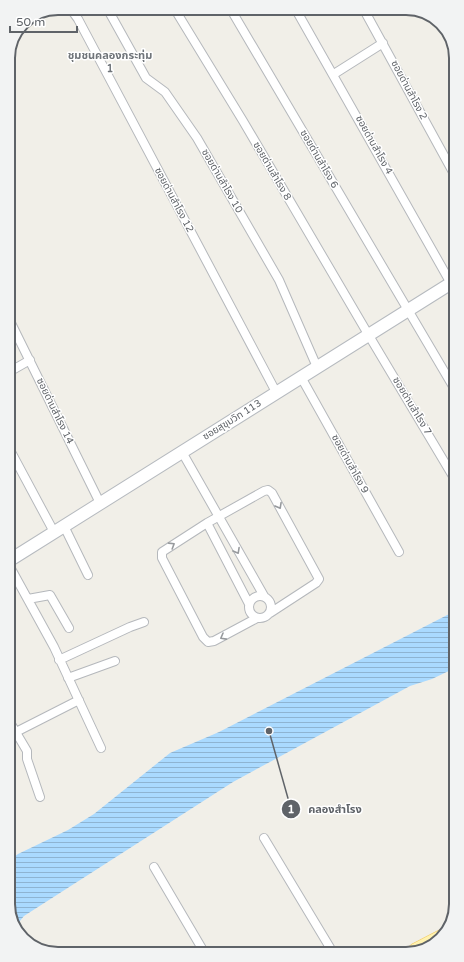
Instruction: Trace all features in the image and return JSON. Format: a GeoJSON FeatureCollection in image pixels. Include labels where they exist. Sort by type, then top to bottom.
{"type":"FeatureCollection","features":[{"type":"Feature","properties":{"kind":"main road","name":"ซอยสุขุมวิท 113"},"geometry":{"type":"LineString","coordinates":[[15,557],[368,334],[449,286]]}},
{"type":"Feature","properties":{"kind":"street","name":"ซอยด่านสำโรง 12"},"geometry":{"type":"LineString","coordinates":[[75,15],[276,392]]}},
{"type":"Feature","properties":{"kind":"street","name":"ซอยด่านสำโรง 10"},"geometry":{"type":"LineString","coordinates":[[112,15],[146,78],[165,92],[198,138],[278,280],[317,367]]}},
{"type":"Feature","properties":{"kind":"street","name":"ซอยด่านสำโรง 8"},"geometry":{"type":"LineString","coordinates":[[182,15],[368,334]]}},
{"type":"Feature","properties":{"kind":"street","name":"ซอยด่านสำโรง 6"},"geometry":{"type":"LineString","coordinates":[[235,15],[245,30],[449,380]]}},
{"type":"Feature","properties":{"kind":"street","name":"ซอยด่านสำโรง 4"},"geometry":{"type":"LineString","coordinates":[[299,15],[449,279]]}},
{"type":"Feature","properties":{"kind":"street","name":"ซอยด่านสำโรง 2"},"geometry":{"type":"LineString","coordinates":[[367,15],[449,165]]}},
{"type":"Feature","properties":{"kind":"street"},"geometry":{"type":"LineString","coordinates":[[334,74],[383,43]]}},
{"type":"Feature","properties":{"kind":"street","name":"ซอยด่านสำโรง 14"},"geometry":{"type":"LineString","coordinates":[[15,331],[100,503]]}},
{"type":"Feature","properties":{"kind":"street","name":"ซอยด่านสำโรง 7"},"geometry":{"type":"LineString","coordinates":[[368,334],[449,470]]}},
{"type":"Feature","properties":{"kind":"street"},"geometry":{"type":"LineString","coordinates":[[15,369],[30,360]]}},
{"type":"Feature","properties":{"kind":"street","name":"ซอยด่านสำโรง 9"},"geometry":{"type":"LineString","coordinates":[[301,377],[399,552]]}},
{"type":"Feature","properties":{"kind":"street"},"geometry":{"type":"LineString","coordinates":[[182,452],[264,596],[271,602],[270,613]]}},
{"type":"Feature","properties":{"kind":"street"},"geometry":{"type":"LineString","coordinates":[[15,458],[88,575]]}},
{"type":"Feature","properties":{"kind":"street"},"geometry":{"type":"LineString","coordinates":[[268,490],[272,493],[319,579],[316,583],[264,618],[257,618],[214,641],[208,642],[203,637],[162,558],[162,552],[166,548],[207,523],[268,490]]}},
{"type":"Feature","properties":{"kind":"street"},"geometry":{"type":"LineString","coordinates":[[207,523],[249,604],[251,614],[257,618]]}},
{"type":"Feature","properties":{"kind":"street"},"geometry":{"type":"LineString","coordinates":[[15,576],[60,660],[101,748]]}},
{"type":"Feature","properties":{"kind":"street"},"geometry":{"type":"LineString","coordinates":[[28,599],[50,595],[70,628]]}},
{"type":"Feature","properties":{"kind":"street"},"geometry":{"type":"LineString","coordinates":[[249,604],[254,597],[264,596]]}},
{"type":"Feature","properties":{"kind":"street"},"geometry":{"type":"LineString","coordinates":[[60,660],[130,627],[144,622]]}},
{"type":"Feature","properties":{"kind":"street"},"geometry":{"type":"LineString","coordinates":[[68,678],[115,661]]}},
{"type":"Feature","properties":{"kind":"street"},"geometry":{"type":"LineString","coordinates":[[40,797],[26,759],[27,751],[16,732],[79,700]]}},
{"type":"Feature","properties":{"kind":"street"},"geometry":{"type":"LineString","coordinates":[[264,838],[330,947]]}},
{"type":"Feature","properties":{"kind":"street"},"geometry":{"type":"LineString","coordinates":[[154,867],[201,947]]}},
{"type":"Feature","properties":{"kind":"water"},"geometry":{"type":"Polygon","coordinates":[[[449,614],[449,671],[432,679],[410,686],[233,782],[24,916],[19,922],[15,904],[15,856],[68,830],[94,814],[170,753],[219,732],[449,614]]]}},
{"type":"Feature","properties":{"kind":"place","name":"คลองสำโรง"},"geometry":{"type":"Point","coordinates":[269,731]}},
{"type":"Feature","properties":{"kind":"district","name":"ชุมชนคลองกระทุ่ม 1"},"geometry":{"type":"Point","coordinates":[110,61]}}]}
